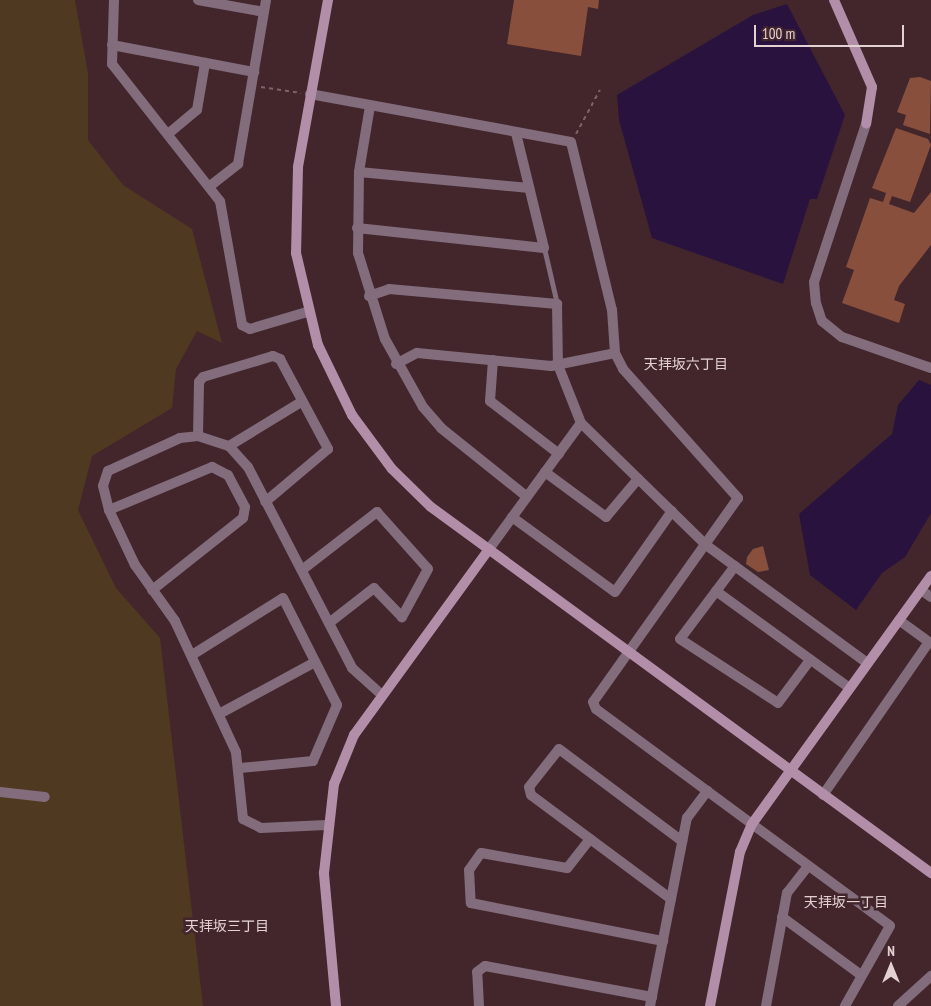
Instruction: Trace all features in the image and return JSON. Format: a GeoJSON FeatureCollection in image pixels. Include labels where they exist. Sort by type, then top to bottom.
{"type":"FeatureCollection","features":[{"type":"Feature","properties":{"kind":"street"},"geometry":{"type":"LineString","coordinates":[[114,0],[112,64],[220,201],[242,325],[250,330],[307,312]]}},
{"type":"Feature","properties":{"kind":"street"},"geometry":{"type":"LineString","coordinates":[[198,0],[264,12]]}},
{"type":"Feature","properties":{"kind":"street"},"geometry":{"type":"LineString","coordinates":[[210,186],[238,164],[266,0]]}},
{"type":"Feature","properties":{"kind":"street"},"geometry":{"type":"LineString","coordinates":[[328,0],[298,167],[295,224],[307,312],[332,378],[352,415],[392,469],[431,507],[931,873]]}},
{"type":"Feature","properties":{"kind":"street"},"geometry":{"type":"LineString","coordinates":[[834,0],[872,87],[866,124],[814,282],[816,303],[822,321],[842,337],[931,368]]}},
{"type":"Feature","properties":{"kind":"street"},"geometry":{"type":"LineString","coordinates":[[112,46],[254,72]]}},
{"type":"Feature","properties":{"kind":"street"},"geometry":{"type":"LineString","coordinates":[[168,134],[197,110],[205,63]]}},
{"type":"Feature","properties":{"kind":"street"},"geometry":{"type":"LineString","coordinates":[[310,94],[571,142],[612,310],[615,353],[632,383],[738,498],[593,702],[596,709],[890,926],[860,975],[845,1006]]}},
{"type":"Feature","properties":{"kind":"street"},"geometry":{"type":"LineString","coordinates":[[370,106],[359,172],[358,253],[369,296],[396,364],[441,428],[527,497]]}},
{"type":"Feature","properties":{"kind":"street"},"geometry":{"type":"LineString","coordinates":[[357,228],[544,248],[516,133]]}},
{"type":"Feature","properties":{"kind":"street"},"geometry":{"type":"LineString","coordinates":[[359,172],[529,188]]}},
{"type":"Feature","properties":{"kind":"street"},"geometry":{"type":"LineString","coordinates":[[369,296],[389,289],[557,304],[558,365],[581,423],[706,545],[867,663]]}},
{"type":"Feature","properties":{"kind":"street"},"geometry":{"type":"LineString","coordinates":[[396,364],[417,353],[558,365],[615,353]]}},
{"type":"Feature","properties":{"kind":"street"},"geometry":{"type":"LineString","coordinates":[[198,436],[199,382],[203,377],[277,356],[328,449],[265,502]]}},
{"type":"Feature","properties":{"kind":"street"},"geometry":{"type":"LineString","coordinates":[[493,360],[490,401],[559,454]]}},
{"type":"Feature","properties":{"kind":"street"},"geometry":{"type":"LineString","coordinates":[[229,446],[301,402]]}},
{"type":"Feature","properties":{"kind":"street"},"geometry":{"type":"LineString","coordinates":[[336,1006],[324,873],[326,825],[334,784],[354,735],[381,694],[581,423]]}},
{"type":"Feature","properties":{"kind":"street"},"geometry":{"type":"LineString","coordinates":[[326,825],[261,828],[247,825],[239,811],[240,768],[219,714],[176,622],[152,590],[109,510],[103,486],[108,470],[180,438],[198,436],[229,446],[248,467],[352,668],[381,694]]}},
{"type":"Feature","properties":{"kind":"street"},"geometry":{"type":"LineString","coordinates":[[109,510],[212,466],[228,475],[245,507],[243,518],[152,590]]}},
{"type":"Feature","properties":{"kind":"street"},"geometry":{"type":"LineString","coordinates":[[545,472],[606,517],[638,479]]}},
{"type":"Feature","properties":{"kind":"street"},"geometry":{"type":"LineString","coordinates":[[512,517],[615,592],[672,511]]}},
{"type":"Feature","properties":{"kind":"street"},"geometry":{"type":"LineString","coordinates":[[302,570],[376,512],[428,569],[402,617],[374,588],[329,623]]}},
{"type":"Feature","properties":{"kind":"street"},"geometry":{"type":"LineString","coordinates":[[735,566],[680,639],[778,703],[810,660]]}},
{"type":"Feature","properties":{"kind":"street"},"geometry":{"type":"LineString","coordinates":[[710,1006],[740,852],[752,824],[788,770],[931,576]]}},
{"type":"Feature","properties":{"kind":"street"},"geometry":{"type":"LineString","coordinates":[[921,590],[931,597]]}},
{"type":"Feature","properties":{"kind":"street"},"geometry":{"type":"LineString","coordinates":[[716,591],[848,688]]}},
{"type":"Feature","properties":{"kind":"street"},"geometry":{"type":"LineString","coordinates":[[192,655],[283,598],[337,706],[317,756],[313,761],[240,768]]}},
{"type":"Feature","properties":{"kind":"street"},"geometry":{"type":"LineString","coordinates":[[823,795],[929,642],[899,620]]}},
{"type":"Feature","properties":{"kind":"street"},"geometry":{"type":"LineString","coordinates":[[219,714],[316,662]]}},
{"type":"Feature","properties":{"kind":"street"},"geometry":{"type":"LineString","coordinates":[[671,899],[528,791],[559,749],[682,841]]}},
{"type":"Feature","properties":{"kind":"street"},"geometry":{"type":"LineString","coordinates":[[479,1006],[477,972],[485,966],[651,1001],[687,818],[706,791]]}},
{"type":"Feature","properties":{"kind":"street"},"geometry":{"type":"LineString","coordinates":[[0,792],[45,797]]}},
{"type":"Feature","properties":{"kind":"street"},"geometry":{"type":"LineString","coordinates":[[590,839],[567,868],[481,853],[469,870],[471,903],[663,941]]}},
{"type":"Feature","properties":{"kind":"street"},"geometry":{"type":"LineString","coordinates":[[766,1006],[787,893],[808,866]]}},
{"type":"Feature","properties":{"kind":"street"},"geometry":{"type":"LineString","coordinates":[[782,918],[860,975]]}},
{"type":"Feature","properties":{"kind":"street"},"geometry":{"type":"LineString","coordinates":[[898,1006],[931,976]]}},
{"type":"Feature","properties":{"kind":"lane"},"geometry":{"type":"LineString","coordinates":[[544,248],[557,304]]}},
{"type":"Feature","properties":{"kind":"path"},"geometry":{"type":"LineString","coordinates":[[251,85],[310,94]]}},
{"type":"Feature","properties":{"kind":"path"},"geometry":{"type":"LineString","coordinates":[[571,142],[600,90]]}},
{"type":"Feature","properties":{"kind":"shaded area"},"geometry":{"type":"Polygon","coordinates":[[[0,0],[75,0],[88,73],[88,140],[123,185],[192,229],[222,343],[197,331],[176,369],[172,408],[92,456],[78,510],[116,588],[160,638],[203,1006],[0,1006],[0,0]]]}},
{"type":"Feature","properties":{"kind":"shaded area"},"geometry":{"type":"Polygon","coordinates":[[[787,4],[845,115],[817,199],[810,199],[783,284],[652,238],[619,120],[617,95],[753,15],[787,4]]]}},
{"type":"Feature","properties":{"kind":"shaded area"},"geometry":{"type":"Polygon","coordinates":[[[919,380],[931,385],[931,513],[905,557],[882,573],[856,610],[810,575],[799,514],[892,434],[898,405],[919,380]]]}},
{"type":"Feature","properties":{"kind":"building"},"geometry":{"type":"Polygon","coordinates":[[[514,0],[599,0],[598,9],[588,7],[581,56],[507,44],[514,0]]]}},
{"type":"Feature","properties":{"kind":"building"},"geometry":{"type":"Polygon","coordinates":[[[920,77],[931,81],[930,134],[903,125],[906,115],[897,112],[910,78],[920,77]]]}},
{"type":"Feature","properties":{"kind":"building"},"geometry":{"type":"Polygon","coordinates":[[[896,128],[928,139],[931,145],[910,202],[892,196],[889,204],[914,213],[931,192],[931,245],[899,286],[894,300],[905,304],[899,323],[842,303],[854,270],[846,267],[870,198],[883,202],[886,193],[872,188],[896,128]]]}},
{"type":"Feature","properties":{"kind":"building"},"geometry":{"type":"Polygon","coordinates":[[[763,546],[769,570],[758,572],[746,564],[747,557],[753,549],[763,546]]]}},
{"type":"Feature","properties":{"kind":"district","name":"天拝坂六丁目"},"geometry":{"type":"Point","coordinates":[686,364]}},
{"type":"Feature","properties":{"kind":"district","name":"天拝坂一丁目"},"geometry":{"type":"Point","coordinates":[846,902]}},
{"type":"Feature","properties":{"kind":"district","name":"天拝坂三丁目"},"geometry":{"type":"Point","coordinates":[227,926]}}]}
